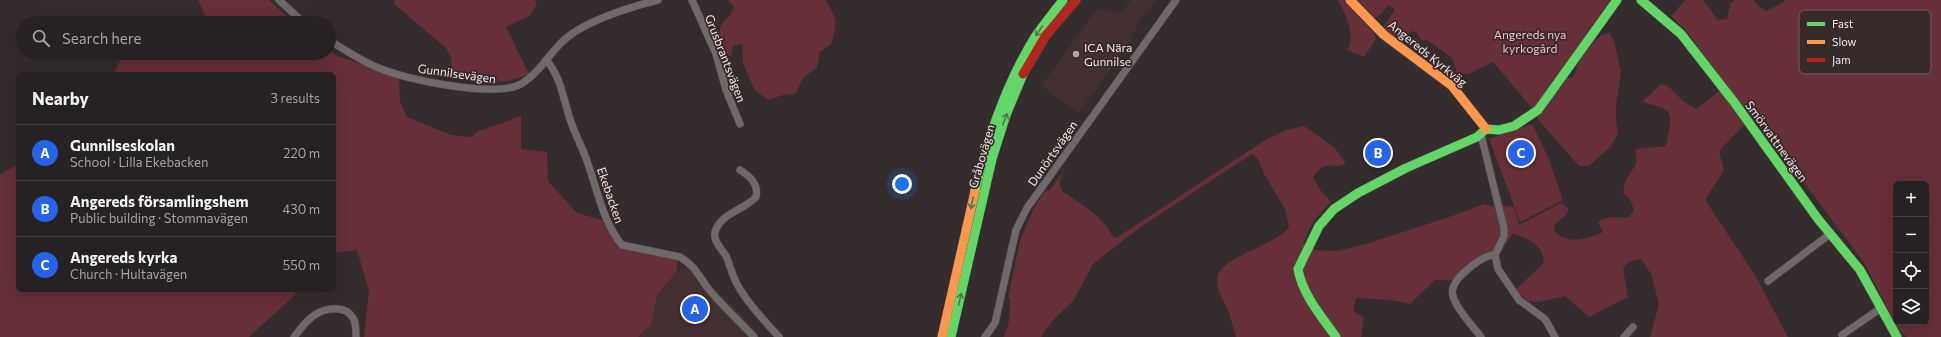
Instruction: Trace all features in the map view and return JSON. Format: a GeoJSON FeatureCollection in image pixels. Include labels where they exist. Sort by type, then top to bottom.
{"type":"FeatureCollection","features":[{"type":"Feature","properties":{"kind":"street"},"geometry":{"type":"LineString","coordinates":[[280,0],[297,16]]}},
{"type":"Feature","properties":{"kind":"street","name":"Gunnilsevägen"},"geometry":{"type":"LineString","coordinates":[[336,45],[360,60],[381,69],[408,77],[502,90],[515,87],[528,80],[562,42],[580,30],[608,16],[658,0]]}},
{"type":"Feature","properties":{"kind":"street","name":"Grusbrantsvägen"},"geometry":{"type":"LineString","coordinates":[[692,0],[716,54],[726,90],[740,124]]}},
{"type":"Feature","properties":{"kind":"street","name":"Gråbovägen"},"geometry":{"type":"LineString","coordinates":[[942,337],[978,176],[992,126],[1007,90],[1031,43],[1063,0]]}},
{"type":"Feature","properties":{"kind":"street","name":"Gråbovägen"},"geometry":{"type":"LineString","coordinates":[[951,337],[990,164],[999,133],[1021,80],[1039,47],[1054,25],[1076,0]]}},
{"type":"Feature","properties":{"kind":"street","name":"Dunörtsvägen"},"geometry":{"type":"LineString","coordinates":[[985,337],[995,323],[1016,230],[1027,208],[1176,0]]}},
{"type":"Feature","properties":{"kind":"street","name":"Angereds Kyrkväg"},"geometry":{"type":"LineString","coordinates":[[1350,0],[1384,35],[1452,86],[1483,132]]}},
{"type":"Feature","properties":{"kind":"street"},"geometry":{"type":"LineString","coordinates":[[1336,337],[1314,304],[1299,275],[1298,269],[1319,226],[1334,209],[1358,193],[1406,168],[1483,132],[1496,130],[1524,121],[1538,110],[1617,0]]}},
{"type":"Feature","properties":{"kind":"street","name":"Smörvattnevägen"},"geometry":{"type":"LineString","coordinates":[[1641,0],[1663,17],[1680,34],[1734,102],[1830,234],[1860,270],[1897,337]]}},
{"type":"Feature","properties":{"kind":"street","name":"Ekebacken"},"geometry":{"type":"LineString","coordinates":[[546,60],[552,66],[562,89],[569,116],[588,162],[601,206],[616,238],[622,245],[680,257],[689,262],[698,271],[705,285],[730,314],[754,337]]}},
{"type":"Feature","properties":{"kind":"street"},"geometry":{"type":"LineString","coordinates":[[1483,132],[1504,228],[1504,236],[1495,255],[1498,269],[1505,282],[1519,300],[1545,319],[1555,337]]}},
{"type":"Feature","properties":{"kind":"street"},"geometry":{"type":"LineString","coordinates":[[740,170],[753,181],[756,187],[756,197],[728,214],[715,230],[715,240],[725,254],[734,279],[746,299],[778,337]]}},
{"type":"Feature","properties":{"kind":"street"},"geometry":{"type":"LineString","coordinates":[[1768,281],[1830,234]]}},
{"type":"Feature","properties":{"kind":"street"},"geometry":{"type":"LineString","coordinates":[[1481,337],[1457,306],[1452,294],[1453,288],[1458,279],[1470,267],[1485,258],[1495,255]]}},
{"type":"Feature","properties":{"kind":"street"},"geometry":{"type":"LineString","coordinates":[[1842,335],[1881,308]]}},
{"type":"Feature","properties":{"kind":"street"},"geometry":{"type":"LineString","coordinates":[[294,337],[304,323],[314,315],[331,309],[339,309],[350,315],[354,320],[356,337]]}},
{"type":"Feature","properties":{"kind":"street"},"geometry":{"type":"LineString","coordinates":[[1624,337],[1633,327]]}},
{"type":"Feature","properties":{"kind":"shaded area"},"geometry":{"type":"Polygon","coordinates":[[[1131,0],[1156,0],[1137,25],[1131,40],[1079,113],[1041,86],[1098,9],[1121,13],[1131,0]]]}},
{"type":"Feature","properties":{"kind":"shaded area"},"geometry":{"type":"Polygon","coordinates":[[[688,267],[701,274],[757,331],[753,337],[638,337],[652,323],[656,294],[676,273],[688,267]]]}},
{"type":"Feature","properties":{"kind":"green space"},"geometry":{"type":"Polygon","coordinates":[[[198,0],[269,0],[286,16],[205,16],[198,0]]]}},
{"type":"Feature","properties":{"kind":"green space"},"geometry":{"type":"Polygon","coordinates":[[[394,0],[535,0],[537,4],[529,16],[506,27],[529,74],[512,80],[495,82],[483,81],[478,75],[453,76],[451,57],[446,48],[394,4],[394,0]]]}},
{"type":"Feature","properties":{"kind":"green space"},"geometry":{"type":"Polygon","coordinates":[[[728,0],[825,0],[836,21],[831,44],[820,52],[817,68],[803,78],[795,94],[783,95],[768,100],[754,89],[743,63],[742,44],[733,46],[732,55],[728,56],[717,42],[721,25],[730,15],[734,7],[728,0]]]}},
{"type":"Feature","properties":{"kind":"green space"},"geometry":{"type":"Polygon","coordinates":[[[1338,0],[1343,0],[1374,33],[1376,39],[1364,57],[1347,50],[1351,39],[1349,25],[1338,0]]]}},
{"type":"Feature","properties":{"kind":"green space","name":"Angereds nya kyrkogård"},"geometry":{"type":"Polygon","coordinates":[[[1357,0],[1610,0],[1534,110],[1493,62],[1468,74],[1457,72],[1452,58],[1427,40],[1421,40],[1417,33],[1412,31],[1405,34],[1398,41],[1382,28],[1395,10],[1389,5],[1375,18],[1357,0]]]}},
{"type":"Feature","properties":{"kind":"green space"},"geometry":{"type":"Polygon","coordinates":[[[1685,0],[1703,0],[1718,20],[1727,19],[1730,4],[1735,0],[1754,0],[1758,6],[1767,11],[1786,0],[1941,0],[1941,337],[1907,337],[1896,325],[1929,325],[1929,181],[1893,181],[1893,319],[1865,264],[1757,120],[1743,126],[1719,151],[1724,170],[1705,200],[1755,275],[1788,337],[1650,337],[1659,304],[1651,274],[1641,259],[1629,262],[1623,268],[1628,297],[1589,317],[1565,296],[1538,302],[1528,301],[1515,290],[1544,263],[1543,256],[1538,246],[1513,233],[1502,251],[1478,266],[1461,281],[1435,280],[1410,304],[1391,300],[1356,298],[1353,311],[1364,318],[1361,337],[1236,337],[1228,311],[1218,288],[1217,278],[1220,271],[1237,257],[1273,240],[1289,227],[1285,209],[1265,176],[1258,159],[1252,154],[1142,226],[1093,264],[1074,300],[1053,320],[1041,337],[1004,337],[1009,321],[1010,299],[1008,297],[1020,241],[1033,210],[1044,192],[1050,190],[1068,165],[1060,180],[1062,191],[1097,217],[1109,230],[1113,237],[1116,238],[1267,139],[1286,130],[1304,126],[1334,147],[1346,163],[1337,166],[1326,166],[1318,171],[1313,178],[1321,191],[1331,201],[1313,222],[1303,243],[1315,250],[1337,251],[1363,245],[1484,204],[1491,206],[1500,205],[1514,207],[1519,225],[1561,203],[1569,209],[1566,215],[1555,224],[1554,230],[1564,238],[1577,240],[1603,232],[1598,223],[1601,220],[1629,217],[1634,210],[1630,199],[1623,193],[1625,182],[1636,164],[1636,149],[1666,146],[1670,126],[1667,111],[1642,102],[1660,85],[1667,85],[1683,101],[1696,109],[1726,86],[1687,32],[1671,16],[1685,0]]]}},
{"type":"Feature","properties":{"kind":"green space"},"geometry":{"type":"Polygon","coordinates":[[[1610,33],[1615,44],[1621,73],[1616,105],[1618,134],[1611,146],[1589,166],[1579,166],[1537,118],[1566,78],[1572,78],[1574,76],[1578,64],[1589,48],[1603,34],[1610,33]]]}},
{"type":"Feature","properties":{"kind":"green space"},"geometry":{"type":"Polygon","coordinates":[[[336,55],[399,78],[400,101],[407,117],[451,135],[471,137],[479,131],[521,116],[521,149],[547,152],[548,181],[577,213],[602,220],[619,246],[678,261],[676,273],[657,294],[652,323],[638,337],[364,337],[369,291],[357,250],[336,253],[336,72],[113,72],[120,60],[336,60],[336,55]]]}},
{"type":"Feature","properties":{"kind":"green space"},"geometry":{"type":"Polygon","coordinates":[[[1532,124],[1548,157],[1563,200],[1520,222],[1489,139],[1532,124]]]}},
{"type":"Feature","properties":{"kind":"green space"},"geometry":{"type":"Polygon","coordinates":[[[16,165],[16,292],[296,292],[296,294],[249,337],[0,337],[0,175],[16,165]]]}},
{"type":"Feature","properties":{"kind":"traffic: fast"},"geometry":{"type":"LineString","coordinates":[[975,191],[992,131],[1015,73],[1035,37],[1063,0]]}},
{"type":"Feature","properties":{"kind":"traffic: fast"},"geometry":{"type":"LineString","coordinates":[[1486,129],[1499,130],[1514,126],[1538,110],[1617,0]]}},
{"type":"Feature","properties":{"kind":"traffic: fast"},"geometry":{"type":"LineString","coordinates":[[1641,0],[1681,34],[1734,102],[1818,219],[1860,270],[1897,337]]}},
{"type":"Feature","properties":{"kind":"traffic: fast"},"geometry":{"type":"LineString","coordinates":[[951,337],[992,159],[1006,115],[1023,74]]}},
{"type":"Feature","properties":{"kind":"traffic: fast"},"geometry":{"type":"LineString","coordinates":[[1336,337],[1308,296],[1300,278],[1298,269],[1319,226],[1334,209],[1358,193],[1406,168],[1477,137],[1486,129]]}},
{"type":"Feature","properties":{"kind":"traffic: slow"},"geometry":{"type":"LineString","coordinates":[[1350,0],[1384,35],[1452,86],[1486,129]]}},
{"type":"Feature","properties":{"kind":"traffic: slow"},"geometry":{"type":"LineString","coordinates":[[942,337],[975,191]]}},
{"type":"Feature","properties":{"kind":"traffic: jam"},"geometry":{"type":"LineString","coordinates":[[1023,74],[1046,35],[1076,0]]}},
{"type":"Feature","properties":{"kind":"place","name":"ICA Nära Gunnilse"},"geometry":{"type":"Point","coordinates":[1076,54]}},
{"type":"Feature","properties":{"kind":"place","name":"Angereds församlingshem"},"geometry":{"type":"Point","coordinates":[1378,153]}},
{"type":"Feature","properties":{"kind":"place","name":"Angereds kyrka"},"geometry":{"type":"Point","coordinates":[1521,153]}},
{"type":"Feature","properties":{"kind":"place","name":"Gunnilseskolan"},"geometry":{"type":"Point","coordinates":[695,309]}}]}
